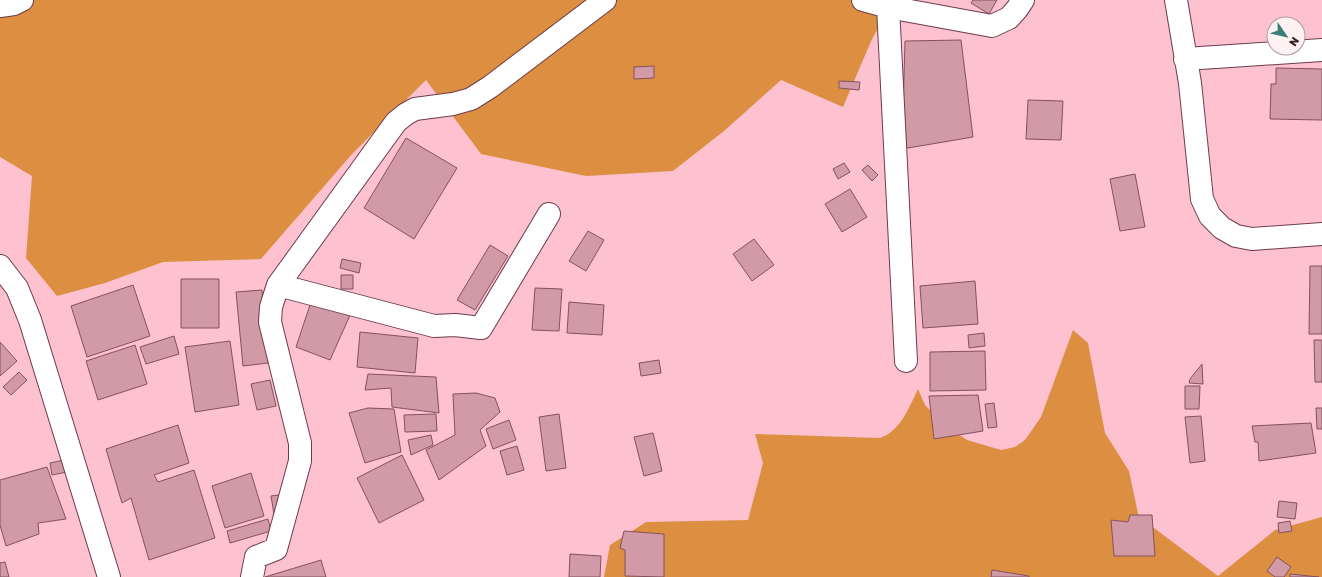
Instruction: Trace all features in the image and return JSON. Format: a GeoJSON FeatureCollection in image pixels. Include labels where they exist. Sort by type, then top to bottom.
{"type":"FeatureCollection","features":[{"type":"Feature","properties":{"kind":"street"},"geometry":{"type":"LineString","coordinates":[[0,6],[14,4],[22,0]]}},
{"type":"Feature","properties":{"kind":"street"},"geometry":{"type":"LineString","coordinates":[[252,577],[256,557],[276,549],[300,461],[300,443],[270,322],[271,307],[278,285],[396,122],[415,109],[453,104],[471,99],[490,87],[605,0]]}},
{"type":"Feature","properties":{"kind":"street"},"geometry":{"type":"LineString","coordinates":[[863,0],[888,7],[992,26],[1009,18],[1023,0]]}},
{"type":"Feature","properties":{"kind":"street"},"geometry":{"type":"LineString","coordinates":[[1176,0],[1190,83],[1202,199],[1210,216],[1222,228],[1236,236],[1244,238],[1252,239],[1322,234]]}},
{"type":"Feature","properties":{"kind":"street"},"geometry":{"type":"LineString","coordinates":[[888,7],[906,361]]}},
{"type":"Feature","properties":{"kind":"street"},"geometry":{"type":"LineString","coordinates":[[1185,59],[1322,50]]}},
{"type":"Feature","properties":{"kind":"street"},"geometry":{"type":"LineString","coordinates":[[278,285],[434,326],[455,325],[481,328],[549,214]]}},
{"type":"Feature","properties":{"kind":"street"},"geometry":{"type":"LineString","coordinates":[[0,266],[17,288],[30,320],[108,577]]}},
{"type":"Feature","properties":{"kind":"shaded area"},"geometry":{"type":"Polygon","coordinates":[[[9,0],[894,0],[872,39],[843,107],[781,80],[724,131],[673,171],[586,176],[481,154],[426,80],[352,154],[261,259],[163,262],[105,283],[57,296],[26,258],[32,176],[0,157],[0,11],[9,0]]]}},
{"type":"Feature","properties":{"kind":"shaded area"},"geometry":{"type":"Polygon","coordinates":[[[1073,330],[1088,343],[1105,433],[1129,471],[1139,518],[1218,576],[1275,530],[1322,517],[1322,577],[604,577],[610,545],[646,522],[748,520],[763,463],[755,434],[880,438],[890,433],[900,423],[918,389],[925,405],[955,432],[967,440],[1001,450],[1015,447],[1025,440],[1041,417],[1073,330]]]}},
{"type":"Feature","properties":{"kind":"building"},"geometry":{"type":"Polygon","coordinates":[[[973,0],[997,0],[989,14],[971,3],[973,0]]]}},
{"type":"Feature","properties":{"kind":"building"},"geometry":{"type":"Polygon","coordinates":[[[961,40],[973,137],[902,149],[905,41],[961,40]]]}},
{"type":"Feature","properties":{"kind":"building"},"geometry":{"type":"Polygon","coordinates":[[[654,66],[654,78],[634,79],[634,67],[654,66]]]}},
{"type":"Feature","properties":{"kind":"building"},"geometry":{"type":"Polygon","coordinates":[[[1276,68],[1322,69],[1322,120],[1270,119],[1271,84],[1276,84],[1276,68]]]}},
{"type":"Feature","properties":{"kind":"building"},"geometry":{"type":"Polygon","coordinates":[[[839,81],[860,82],[859,90],[839,88],[839,81]]]}},
{"type":"Feature","properties":{"kind":"building"},"geometry":{"type":"Polygon","coordinates":[[[1028,100],[1063,101],[1061,140],[1026,139],[1028,100]]]}},
{"type":"Feature","properties":{"kind":"building"},"geometry":{"type":"Polygon","coordinates":[[[406,138],[457,168],[414,239],[364,208],[406,138]]]}},
{"type":"Feature","properties":{"kind":"building"},"geometry":{"type":"Polygon","coordinates":[[[844,163],[850,172],[838,179],[833,169],[844,163]]]}},
{"type":"Feature","properties":{"kind":"building"},"geometry":{"type":"Polygon","coordinates":[[[868,165],[878,175],[872,181],[862,170],[868,165]]]}},
{"type":"Feature","properties":{"kind":"building"},"geometry":{"type":"Polygon","coordinates":[[[1135,174],[1145,227],[1120,231],[1110,179],[1135,174]]]}},
{"type":"Feature","properties":{"kind":"building"},"geometry":{"type":"Polygon","coordinates":[[[850,189],[867,217],[842,232],[825,204],[850,189]]]}},
{"type":"Feature","properties":{"kind":"building"},"geometry":{"type":"Polygon","coordinates":[[[588,231],[604,240],[586,271],[569,261],[588,231]]]}},
{"type":"Feature","properties":{"kind":"building"},"geometry":{"type":"Polygon","coordinates":[[[754,239],[774,265],[752,281],[733,254],[754,239]]]}},
{"type":"Feature","properties":{"kind":"building"},"geometry":{"type":"Polygon","coordinates":[[[490,245],[508,256],[475,310],[457,300],[490,245]]]}},
{"type":"Feature","properties":{"kind":"building"},"geometry":{"type":"Polygon","coordinates":[[[342,259],[361,263],[359,273],[340,268],[342,259]]]}},
{"type":"Feature","properties":{"kind":"building"},"geometry":{"type":"Polygon","coordinates":[[[1310,266],[1322,266],[1322,334],[1309,334],[1310,266]]]}},
{"type":"Feature","properties":{"kind":"building"},"geometry":{"type":"Polygon","coordinates":[[[341,275],[353,275],[353,289],[341,289],[341,275]]]}},
{"type":"Feature","properties":{"kind":"building"},"geometry":{"type":"Polygon","coordinates":[[[181,279],[219,279],[219,328],[181,328],[181,279]]]}},
{"type":"Feature","properties":{"kind":"building"},"geometry":{"type":"Polygon","coordinates":[[[975,281],[978,324],[923,328],[920,286],[975,281]]]}},
{"type":"Feature","properties":{"kind":"building"},"geometry":{"type":"Polygon","coordinates":[[[133,285],[150,336],[87,357],[71,306],[133,285]]]}},
{"type":"Feature","properties":{"kind":"building"},"geometry":{"type":"Polygon","coordinates":[[[535,288],[562,289],[559,331],[532,330],[535,288]]]}},
{"type":"Feature","properties":{"kind":"building"},"geometry":{"type":"Polygon","coordinates":[[[262,290],[268,363],[243,366],[236,292],[262,290]]]}},
{"type":"Feature","properties":{"kind":"building"},"geometry":{"type":"Polygon","coordinates":[[[312,299],[351,313],[330,360],[296,347],[312,299]]]}},
{"type":"Feature","properties":{"kind":"building"},"geometry":{"type":"Polygon","coordinates":[[[569,302],[604,305],[602,335],[567,333],[569,302]]]}},
{"type":"Feature","properties":{"kind":"building"},"geometry":{"type":"Polygon","coordinates":[[[360,332],[418,338],[415,373],[357,367],[360,332]]]}},
{"type":"Feature","properties":{"kind":"building"},"geometry":{"type":"Polygon","coordinates":[[[984,333],[985,346],[969,348],[968,335],[984,333]]]}},
{"type":"Feature","properties":{"kind":"building"},"geometry":{"type":"Polygon","coordinates":[[[174,336],[179,354],[146,364],[140,347],[174,336]]]}},
{"type":"Feature","properties":{"kind":"building"},"geometry":{"type":"Polygon","coordinates":[[[1314,340],[1322,340],[1322,382],[1315,382],[1314,340]]]}},
{"type":"Feature","properties":{"kind":"building"},"geometry":{"type":"Polygon","coordinates":[[[230,341],[239,405],[195,412],[185,347],[230,341]]]}},
{"type":"Feature","properties":{"kind":"building"},"geometry":{"type":"Polygon","coordinates":[[[0,342],[17,361],[0,376],[0,342]]]}},
{"type":"Feature","properties":{"kind":"building"},"geometry":{"type":"Polygon","coordinates":[[[135,345],[147,384],[98,400],[86,361],[135,345]]]}},
{"type":"Feature","properties":{"kind":"building"},"geometry":{"type":"Polygon","coordinates":[[[985,351],[986,390],[930,391],[930,352],[985,351]]]}},
{"type":"Feature","properties":{"kind":"building"},"geometry":{"type":"Polygon","coordinates":[[[659,360],[661,373],[641,376],[639,363],[659,360]]]}},
{"type":"Feature","properties":{"kind":"building"},"geometry":{"type":"Polygon","coordinates":[[[1202,364],[1203,384],[1189,383],[1190,379],[1202,364]]]}},
{"type":"Feature","properties":{"kind":"building"},"geometry":{"type":"Polygon","coordinates":[[[19,372],[27,380],[11,395],[3,387],[19,372]]]}},
{"type":"Feature","properties":{"kind":"building"},"geometry":{"type":"Polygon","coordinates":[[[368,374],[436,377],[439,413],[392,407],[391,388],[365,390],[368,374]]]}},
{"type":"Feature","properties":{"kind":"building"},"geometry":{"type":"Polygon","coordinates":[[[270,380],[276,406],[257,410],[251,384],[270,380]]]}},
{"type":"Feature","properties":{"kind":"building"},"geometry":{"type":"Polygon","coordinates":[[[1185,386],[1200,386],[1199,409],[1185,409],[1185,386]]]}},
{"type":"Feature","properties":{"kind":"building"},"geometry":{"type":"Polygon","coordinates":[[[476,393],[495,398],[500,412],[480,430],[486,446],[439,480],[426,450],[455,435],[453,394],[476,393]]]}},
{"type":"Feature","properties":{"kind":"building"},"geometry":{"type":"Polygon","coordinates":[[[978,395],[983,431],[934,439],[929,396],[978,395]]]}},
{"type":"Feature","properties":{"kind":"building"},"geometry":{"type":"Polygon","coordinates":[[[994,403],[997,427],[988,428],[985,404],[994,403]]]}},
{"type":"Feature","properties":{"kind":"building"},"geometry":{"type":"Polygon","coordinates":[[[368,408],[394,409],[401,452],[365,463],[349,413],[368,408]]]}},
{"type":"Feature","properties":{"kind":"building"},"geometry":{"type":"Polygon","coordinates":[[[1316,408],[1322,408],[1322,429],[1317,429],[1316,408]]]}},
{"type":"Feature","properties":{"kind":"building"},"geometry":{"type":"Polygon","coordinates":[[[436,414],[437,431],[405,432],[404,415],[436,414]]]}},
{"type":"Feature","properties":{"kind":"building"},"geometry":{"type":"Polygon","coordinates":[[[559,414],[566,468],[546,471],[539,417],[559,414]]]}},
{"type":"Feature","properties":{"kind":"building"},"geometry":{"type":"Polygon","coordinates":[[[1201,416],[1205,461],[1190,463],[1185,417],[1201,416]]]}},
{"type":"Feature","properties":{"kind":"building"},"geometry":{"type":"Polygon","coordinates":[[[509,420],[516,440],[493,449],[486,429],[509,420]]]}},
{"type":"Feature","properties":{"kind":"building"},"geometry":{"type":"Polygon","coordinates":[[[1311,423],[1316,453],[1259,461],[1258,442],[1255,442],[1252,426],[1311,423]]]}},
{"type":"Feature","properties":{"kind":"building"},"geometry":{"type":"Polygon","coordinates":[[[178,425],[189,463],[154,475],[158,482],[194,470],[215,538],[149,560],[131,498],[122,503],[106,449],[178,425]]]}},
{"type":"Feature","properties":{"kind":"building"},"geometry":{"type":"Polygon","coordinates":[[[653,433],[662,471],[644,476],[634,437],[653,433]]]}},
{"type":"Feature","properties":{"kind":"building"},"geometry":{"type":"Polygon","coordinates":[[[431,435],[433,445],[411,455],[408,440],[431,435]]]}},
{"type":"Feature","properties":{"kind":"building"},"geometry":{"type":"Polygon","coordinates":[[[517,446],[524,470],[507,475],[500,451],[517,446]]]}},
{"type":"Feature","properties":{"kind":"building"},"geometry":{"type":"Polygon","coordinates":[[[402,455],[424,500],[379,523],[357,478],[402,455]]]}},
{"type":"Feature","properties":{"kind":"building"},"geometry":{"type":"Polygon","coordinates":[[[64,460],[67,472],[52,475],[50,463],[64,460]]]}},
{"type":"Feature","properties":{"kind":"building"},"geometry":{"type":"Polygon","coordinates":[[[47,467],[66,519],[38,523],[39,534],[6,546],[0,525],[0,480],[47,467]]]}},
{"type":"Feature","properties":{"kind":"building"},"geometry":{"type":"Polygon","coordinates":[[[251,473],[264,516],[225,528],[212,486],[251,473]]]}},
{"type":"Feature","properties":{"kind":"building"},"geometry":{"type":"Polygon","coordinates":[[[279,495],[281,513],[274,514],[271,496],[279,495]]]}},
{"type":"Feature","properties":{"kind":"building"},"geometry":{"type":"Polygon","coordinates":[[[1279,501],[1297,503],[1295,519],[1277,517],[1279,501]]]}},
{"type":"Feature","properties":{"kind":"building"},"geometry":{"type":"Polygon","coordinates":[[[1130,515],[1152,515],[1155,556],[1114,556],[1111,520],[1128,522],[1130,515]]]}},
{"type":"Feature","properties":{"kind":"building"},"geometry":{"type":"Polygon","coordinates":[[[268,519],[271,531],[230,543],[227,531],[268,519]]]}},
{"type":"Feature","properties":{"kind":"building"},"geometry":{"type":"Polygon","coordinates":[[[1290,521],[1292,531],[1279,533],[1278,523],[1290,521]]]}},
{"type":"Feature","properties":{"kind":"building"},"geometry":{"type":"Polygon","coordinates":[[[624,531],[664,534],[664,577],[625,576],[625,550],[620,548],[624,531]]]}},
{"type":"Feature","properties":{"kind":"building"},"geometry":{"type":"Polygon","coordinates":[[[570,554],[601,556],[600,577],[569,577],[570,554]]]}},
{"type":"Feature","properties":{"kind":"building"},"geometry":{"type":"Polygon","coordinates":[[[1277,557],[1291,567],[1284,577],[1275,577],[1267,571],[1277,557]]]}},
{"type":"Feature","properties":{"kind":"building"},"geometry":{"type":"Polygon","coordinates":[[[321,560],[326,577],[265,577],[321,560]]]}},
{"type":"Feature","properties":{"kind":"building"},"geometry":{"type":"Polygon","coordinates":[[[5,562],[9,577],[0,577],[0,563],[5,562]]]}},
{"type":"Feature","properties":{"kind":"building"},"geometry":{"type":"Polygon","coordinates":[[[992,570],[1029,576],[1029,577],[991,577],[992,570]]]}},
{"type":"Feature","properties":{"kind":"building"},"geometry":{"type":"Polygon","coordinates":[[[1290,574],[1319,577],[1290,577],[1290,574]]]}}]}
